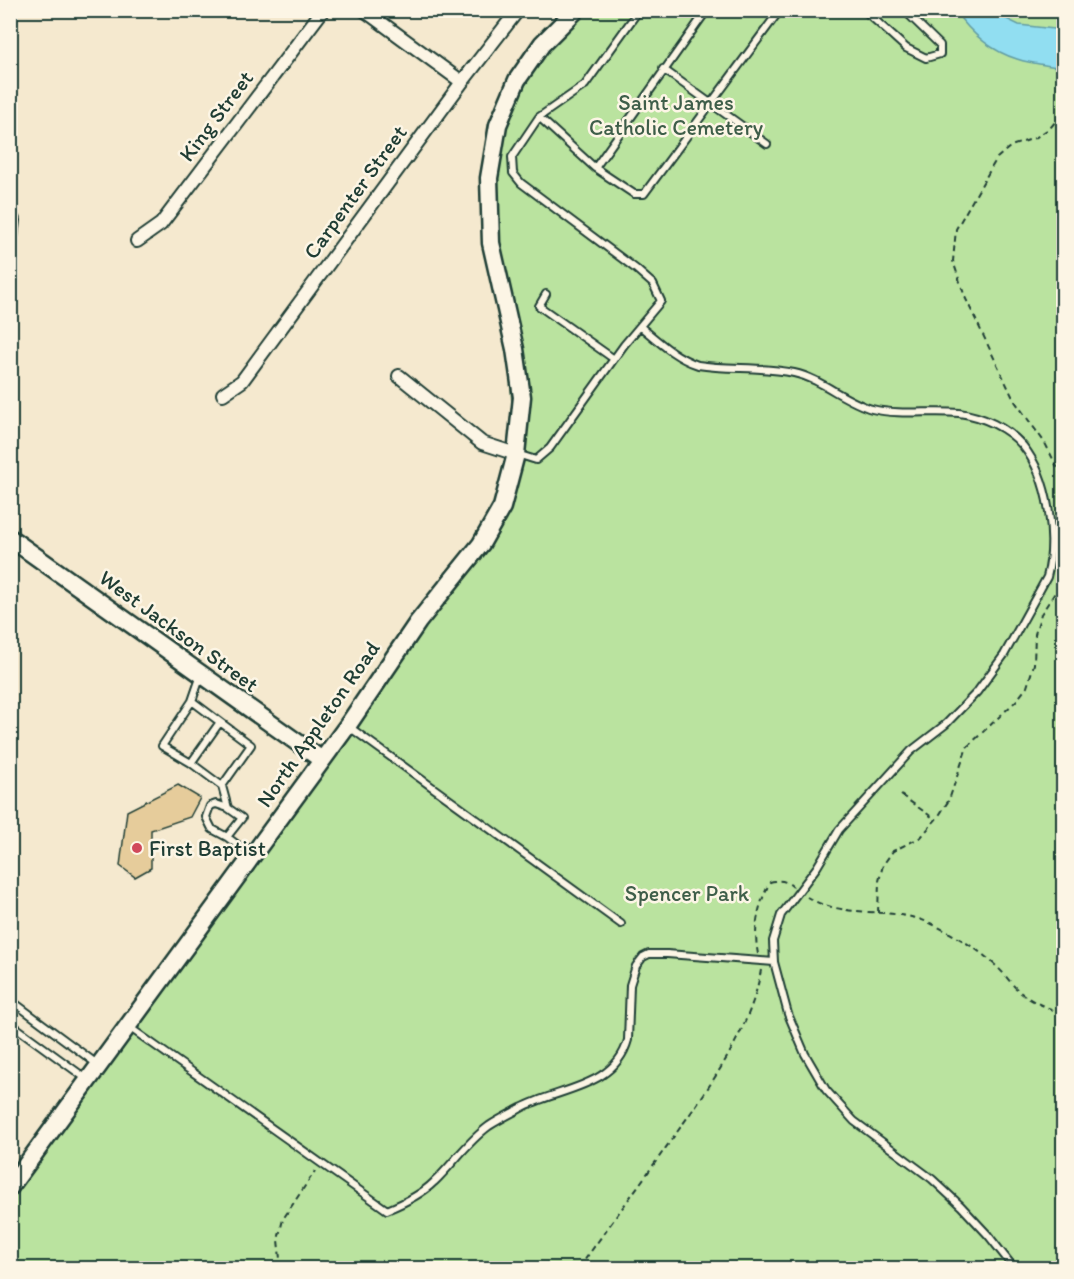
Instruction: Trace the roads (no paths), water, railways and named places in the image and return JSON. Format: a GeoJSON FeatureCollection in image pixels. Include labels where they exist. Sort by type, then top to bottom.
{"type":"FeatureCollection","features":[{"type":"Feature","properties":{"kind":"main road","name":"North Appleton Road"},"geometry":{"type":"LineString","coordinates":[[10,1187],[348,725],[418,622],[482,544],[502,507],[516,454],[522,397],[515,349],[490,243],[489,178],[498,125],[517,80],[542,44],[576,10]]}},
{"type":"Feature","properties":{"kind":"main road","name":"West Jackson Street"},"geometry":{"type":"LineString","coordinates":[[10,538],[322,760]]}},
{"type":"Feature","properties":{"kind":"street","name":"King Street"},"geometry":{"type":"LineString","coordinates":[[137,241],[160,224],[323,10]]}},
{"type":"Feature","properties":{"kind":"street"},"geometry":{"type":"LineString","coordinates":[[364,10],[462,82]]}},
{"type":"Feature","properties":{"kind":"street","name":"Carpenter Street"},"geometry":{"type":"LineString","coordinates":[[223,394],[242,381],[462,82],[518,10]]}},
{"type":"Feature","properties":{"kind":"street"},"geometry":{"type":"LineString","coordinates":[[10,246],[12,220]]}},
{"type":"Feature","properties":{"kind":"street"},"geometry":{"type":"LineString","coordinates":[[399,376],[482,443],[516,454]]}},
{"type":"Feature","properties":{"kind":"lane"},"geometry":{"type":"LineString","coordinates":[[516,454],[536,460],[550,448],[614,359],[661,301],[653,284],[636,268],[521,183],[513,173],[512,157],[539,117],[585,85],[639,10]]}},
{"type":"Feature","properties":{"kind":"lane"},"geometry":{"type":"LineString","coordinates":[[595,168],[707,10]]}},
{"type":"Feature","properties":{"kind":"lane"},"geometry":{"type":"LineString","coordinates":[[539,117],[595,168],[634,194],[644,194],[780,10]]}},
{"type":"Feature","properties":{"kind":"lane"},"geometry":{"type":"LineString","coordinates":[[864,10],[906,48],[926,58],[940,54],[940,45],[904,10]]}},
{"type":"Feature","properties":{"kind":"lane"},"geometry":{"type":"LineString","coordinates":[[663,69],[767,144]]}},
{"type":"Feature","properties":{"kind":"lane"},"geometry":{"type":"LineString","coordinates":[[546,294],[539,306],[614,359]]}},
{"type":"Feature","properties":{"kind":"lane"},"geometry":{"type":"LineString","coordinates":[[641,327],[687,362],[698,365],[795,373],[828,386],[874,409],[915,413],[959,413],[988,422],[1001,428],[1022,445],[1042,484],[1050,519],[1047,577],[1004,655],[977,692],[946,724],[911,751],[839,830],[817,867],[781,915],[773,941],[774,962],[788,1014],[805,1054],[826,1090],[854,1121],[932,1179],[954,1199],[988,1235],[1014,1269]]}},
{"type":"Feature","properties":{"kind":"lane"},"geometry":{"type":"LineString","coordinates":[[201,674],[192,701],[162,746],[191,763],[222,786],[228,808]]}},
{"type":"Feature","properties":{"kind":"lane"},"geometry":{"type":"LineString","coordinates":[[192,701],[251,745],[222,786]]}},
{"type":"Feature","properties":{"kind":"lane"},"geometry":{"type":"LineString","coordinates":[[191,763],[220,722]]}},
{"type":"Feature","properties":{"kind":"lane"},"geometry":{"type":"LineString","coordinates":[[348,725],[621,924]]}},
{"type":"Feature","properties":{"kind":"lane"},"geometry":{"type":"LineString","coordinates":[[227,837],[242,818],[228,808],[216,804],[210,806],[206,817],[212,829],[252,856]]}},
{"type":"Feature","properties":{"kind":"lane"},"geometry":{"type":"LineString","coordinates":[[129,1027],[387,1210],[434,1183],[458,1154],[488,1127],[523,1107],[597,1079],[615,1066],[626,1049],[630,985],[636,966],[643,957],[649,954],[667,954],[762,963],[774,962]]}},
{"type":"Feature","properties":{"kind":"lane"},"geometry":{"type":"LineString","coordinates":[[16,1005],[99,1066]]}},
{"type":"Feature","properties":{"kind":"lane"},"geometry":{"type":"LineString","coordinates":[[10,1023],[88,1080]]}},
{"type":"Feature","properties":{"kind":"water"},"geometry":{"type":"Polygon","coordinates":[[[955,11],[990,11],[1019,25],[1063,30],[1063,68],[1007,56],[974,33],[955,11]]]}},
{"type":"Feature","properties":{"kind":"place","name":"First Baptist"},"geometry":{"type":"Point","coordinates":[137,848]}},
{"type":"Feature","properties":{"kind":"park label","name":"Saint James Catholic Cemetery"},"geometry":{"type":"Point","coordinates":[676,114]}},
{"type":"Feature","properties":{"kind":"park label","name":"Spencer Park"},"geometry":{"type":"Point","coordinates":[687,893]}}]}
